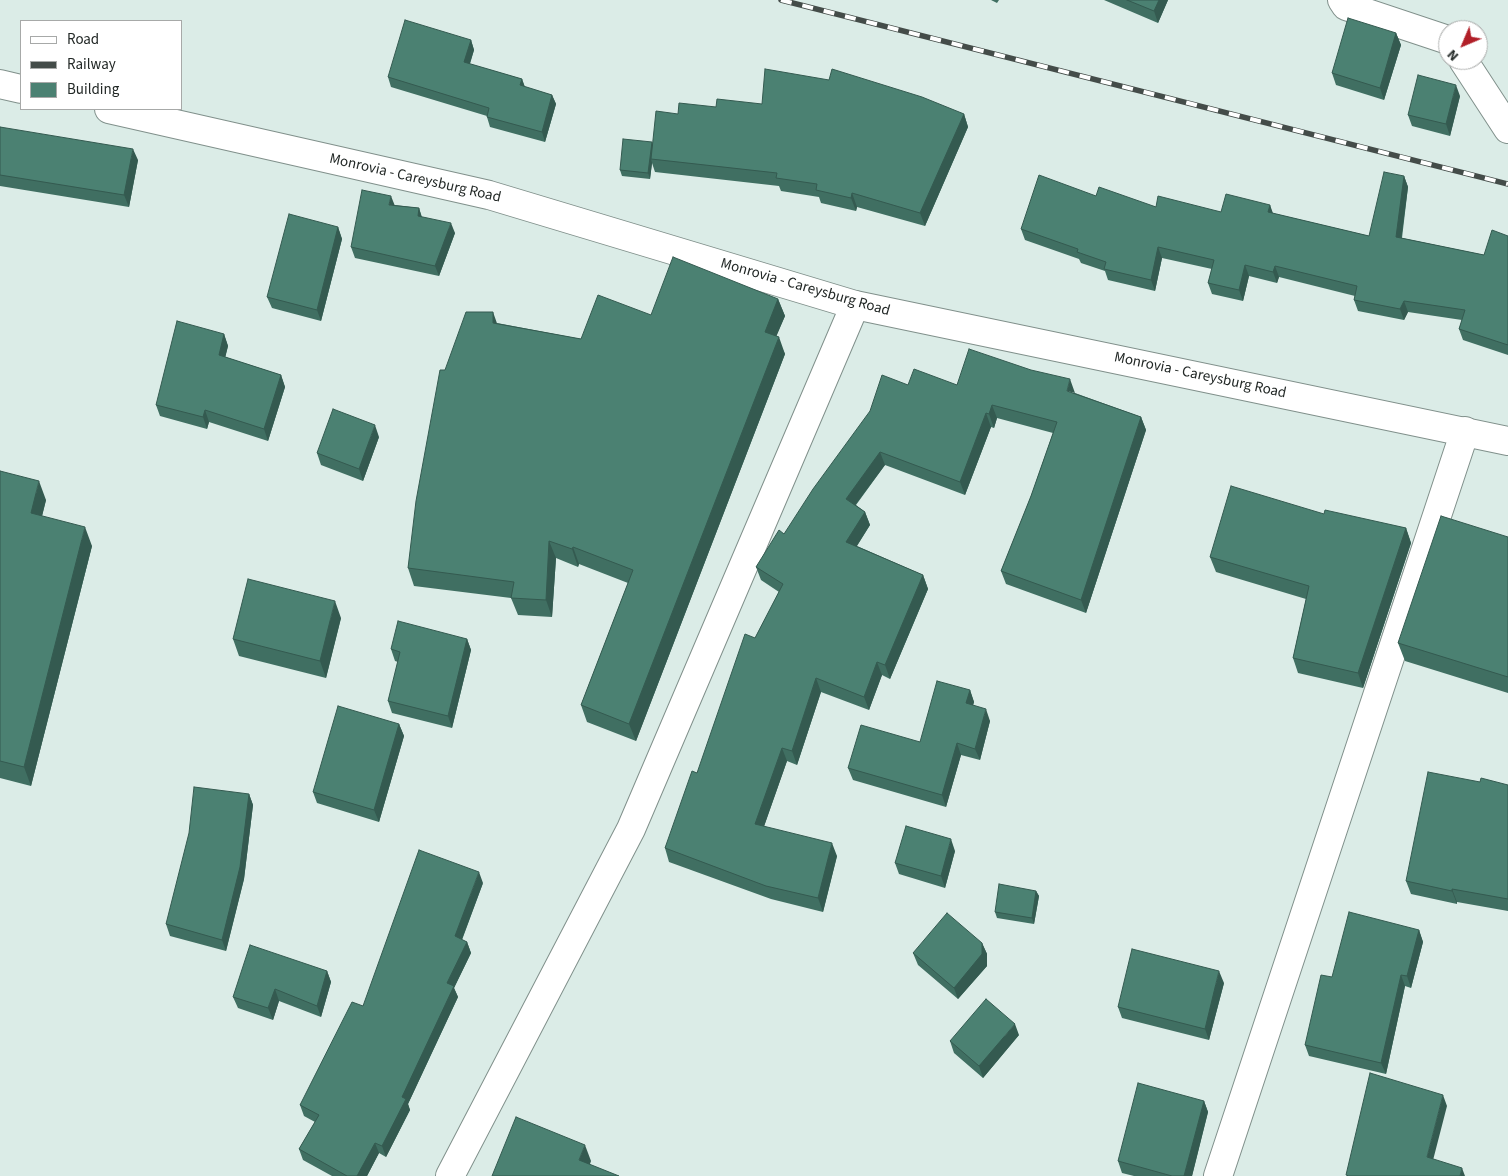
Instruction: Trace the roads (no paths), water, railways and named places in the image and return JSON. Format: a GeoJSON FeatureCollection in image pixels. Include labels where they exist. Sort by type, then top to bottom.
{"type":"FeatureCollection","features":[{"type":"Feature","properties":{"kind":"street"},"geometry":{"type":"LineString","coordinates":[[1342,0],[1346,6],[1438,37]]}},
{"type":"Feature","properties":{"kind":"street"},"geometry":{"type":"LineString","coordinates":[[1470,70],[1508,129]]}},
{"type":"Feature","properties":{"kind":"street"},"geometry":{"type":"LineString","coordinates":[[0,84],[20,89]]}},
{"type":"Feature","properties":{"kind":"street","name":"Monrovia - Careysburg Road"},"geometry":{"type":"LineString","coordinates":[[113,110],[489,195],[855,305],[1508,440]]}},
{"type":"Feature","properties":{"kind":"street"},"geometry":{"type":"LineString","coordinates":[[450,1176],[631,829],[855,305]]}},
{"type":"Feature","properties":{"kind":"street"},"geometry":{"type":"LineString","coordinates":[[1218,1176],[1465,431]]}},
{"type":"Feature","properties":{"kind":"railway"},"geometry":{"type":"LineString","coordinates":[[781,0],[1508,184]]}}]}
